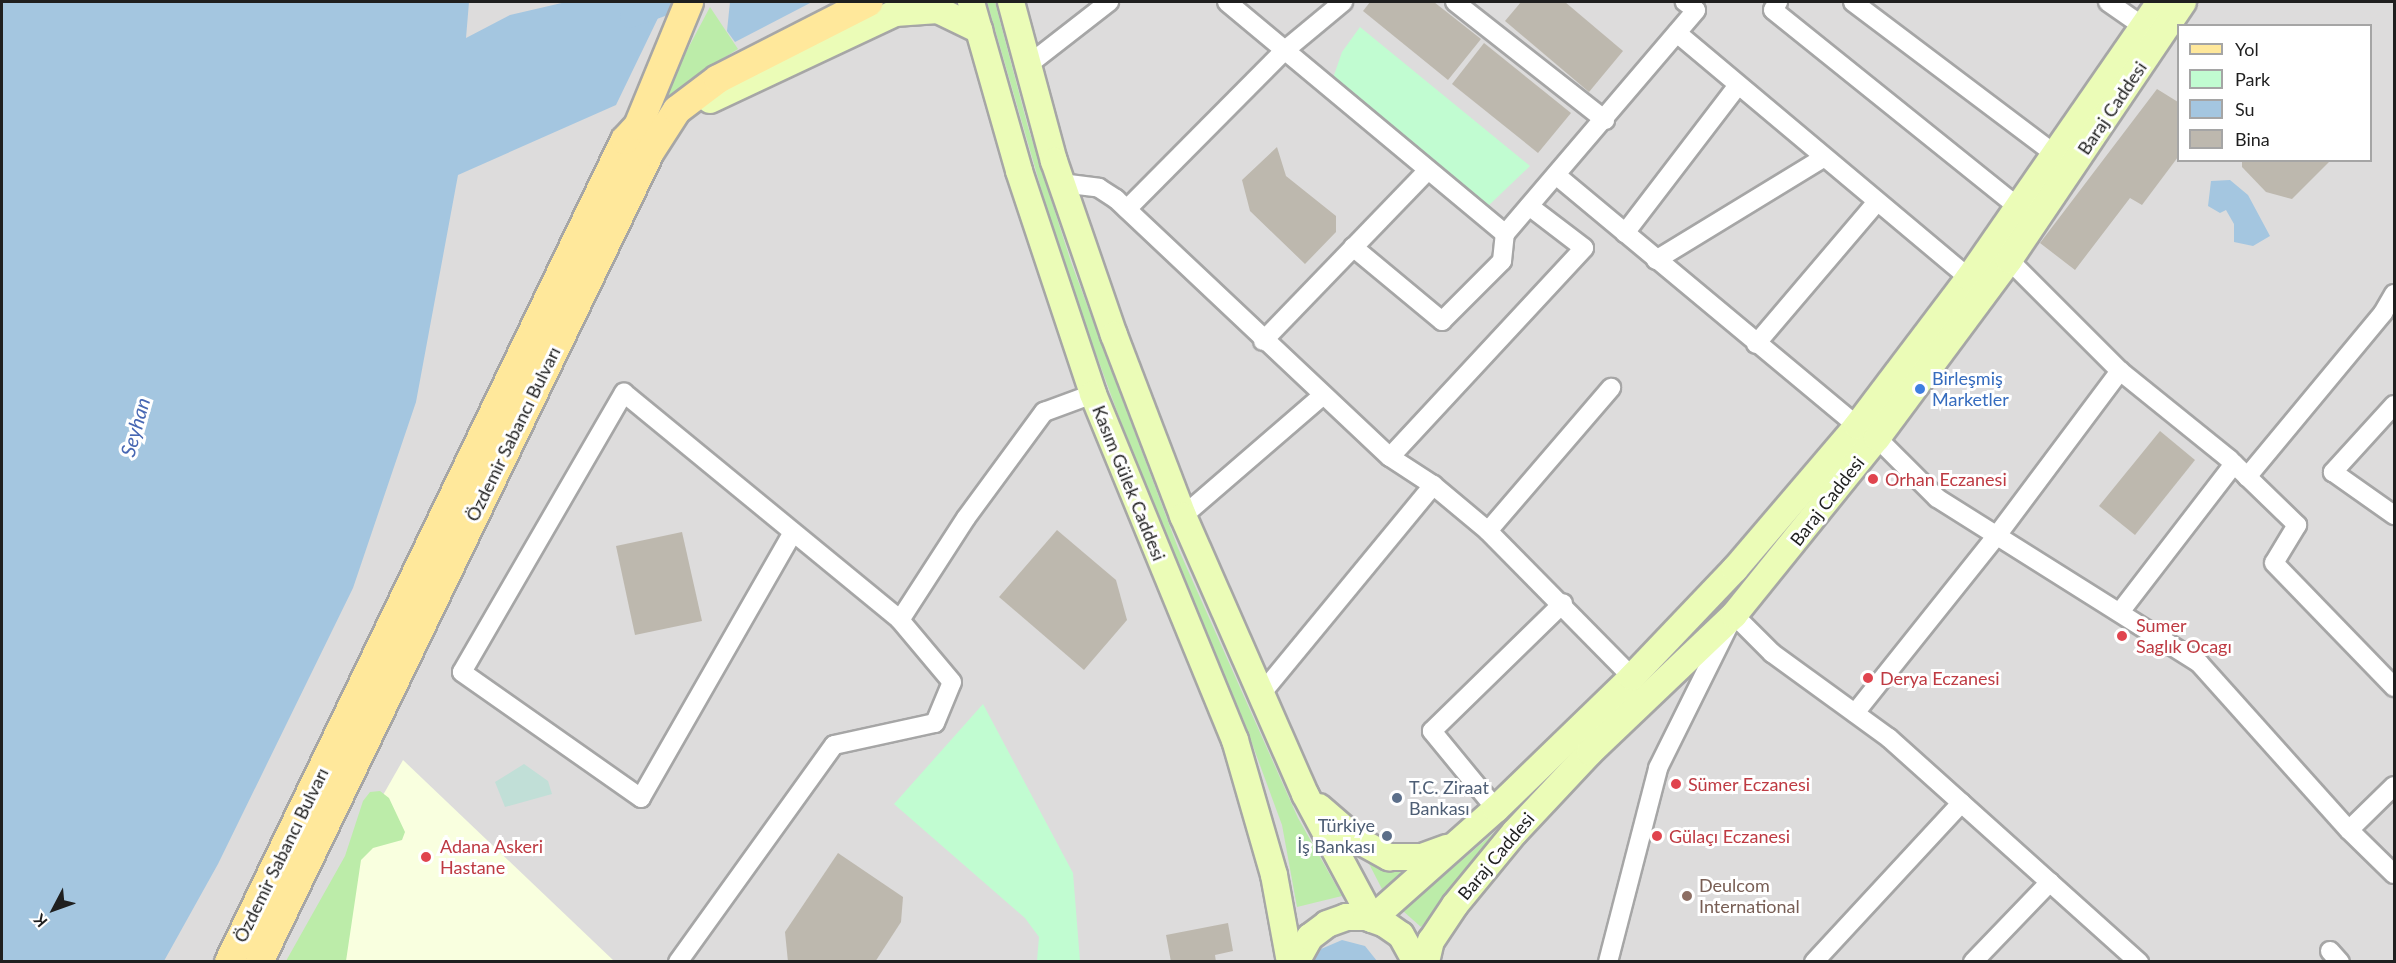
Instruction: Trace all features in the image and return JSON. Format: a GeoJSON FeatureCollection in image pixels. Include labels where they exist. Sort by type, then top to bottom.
{"type":"FeatureCollection","features":[{"type":"Feature","properties":{"kind":"main road","name":"Özdemir Sabancı Bulvarı"},"geometry":{"type":"LineString","coordinates":[[229,962],[625,140],[638,126],[688,2]]}},
{"type":"Feature","properties":{"kind":"main road","name":"Özdemir Sabancı Bulvarı"},"geometry":{"type":"LineString","coordinates":[[259,962],[650,152],[677,110],[718,79],[869,2]]}},
{"type":"Feature","properties":{"kind":"main road","name":"Kasım Gülek Caddesi"},"geometry":{"type":"LineString","coordinates":[[971,2],[1019,171],[1093,394],[1235,740],[1274,875],[1290,962]]}},
{"type":"Feature","properties":{"kind":"main road","name":"Kasım Gülek Caddesi"},"geometry":{"type":"LineString","coordinates":[[1011,2],[1061,183],[1183,516],[1305,794],[1372,919]]}},
{"type":"Feature","properties":{"kind":"main road","name":"Baraj Caddesi"},"geometry":{"type":"LineString","coordinates":[[1426,962],[1431,941],[1455,905],[1515,832],[1590,752],[1734,615],[1867,432],[2160,2]]}},
{"type":"Feature","properties":{"kind":"main road","name":"Baraj Caddesi"},"geometry":{"type":"LineString","coordinates":[[1372,919],[1496,809],[1632,677],[1867,432],[2009,260],[2183,2]]}},
{"type":"Feature","properties":{"kind":"main road"},"geometry":{"type":"LineString","coordinates":[[650,152],[716,95],[895,13],[938,10],[979,30]]}},
{"type":"Feature","properties":{"kind":"main road"},"geometry":{"type":"LineString","coordinates":[[1305,794],[1356,839],[1389,857],[1422,857],[1457,844]]}},
{"type":"Feature","properties":{"kind":"main road"},"geometry":{"type":"LineString","coordinates":[[1296,962],[1310,937],[1327,924],[1346,917],[1372,919],[1401,935],[1416,962]]}},
{"type":"Feature","properties":{"kind":"street"},"geometry":{"type":"LineString","coordinates":[[1028,65],[1109,2]]}},
{"type":"Feature","properties":{"kind":"street"},"geometry":{"type":"LineString","coordinates":[[1227,2],[1505,234]]}},
{"type":"Feature","properties":{"kind":"street"},"geometry":{"type":"LineString","coordinates":[[1127,209],[1284,51],[1343,2]]}},
{"type":"Feature","properties":{"kind":"street"},"geometry":{"type":"LineString","coordinates":[[1455,2],[1605,120]]}},
{"type":"Feature","properties":{"kind":"street"},"geometry":{"type":"LineString","coordinates":[[1353,248],[1442,321],[1502,261],[1505,234],[1605,120],[1696,10],[1685,2]]}},
{"type":"Feature","properties":{"kind":"street"},"geometry":{"type":"LineString","coordinates":[[1778,2],[1773,10],[2019,208]]}},
{"type":"Feature","properties":{"kind":"street"},"geometry":{"type":"LineString","coordinates":[[1853,2],[2056,156]]}},
{"type":"Feature","properties":{"kind":"street"},"geometry":{"type":"LineString","coordinates":[[2108,2],[2144,27]]}},
{"type":"Feature","properties":{"kind":"street"},"geometry":{"type":"LineString","coordinates":[[1677,33],[1876,203],[1970,278]]}},
{"type":"Feature","properties":{"kind":"street"},"geometry":{"type":"LineString","coordinates":[[1625,233],[1738,85]]}},
{"type":"Feature","properties":{"kind":"street"},"geometry":{"type":"LineString","coordinates":[[1656,260],[1823,158]]}},
{"type":"Feature","properties":{"kind":"street"},"geometry":{"type":"LineString","coordinates":[[1263,341],[1427,171]]}},
{"type":"Feature","properties":{"kind":"street"},"geometry":{"type":"LineString","coordinates":[[1556,175],[1756,344],[1867,432],[1937,498],[1998,534],[2199,663],[2349,830],[2394,874]]}},
{"type":"Feature","properties":{"kind":"street"},"geometry":{"type":"LineString","coordinates":[[1061,183],[1099,188],[1127,209],[1263,341],[1390,457],[1433,485],[1488,531],[1563,603],[1632,677]]}},
{"type":"Feature","properties":{"kind":"street"},"geometry":{"type":"LineString","coordinates":[[1756,344],[1876,203]]}},
{"type":"Feature","properties":{"kind":"street"},"geometry":{"type":"LineString","coordinates":[[1390,457],[1584,248],[1528,206]]}},
{"type":"Feature","properties":{"kind":"street"},"geometry":{"type":"LineString","coordinates":[[2009,260],[2120,371],[2241,470],[2297,525],[2274,563],[2394,687]]}},
{"type":"Feature","properties":{"kind":"street"},"geometry":{"type":"LineString","coordinates":[[2120,612],[2241,470],[2383,313],[2394,294]]}},
{"type":"Feature","properties":{"kind":"street"},"geometry":{"type":"LineString","coordinates":[[1855,713],[1998,534],[2120,371]]}},
{"type":"Feature","properties":{"kind":"street"},"geometry":{"type":"LineString","coordinates":[[1488,531],[1611,388]]}},
{"type":"Feature","properties":{"kind":"street"},"geometry":{"type":"LineString","coordinates":[[678,962],[834,745],[934,723],[952,682],[900,620],[792,534],[624,393],[462,672],[641,798],[792,534]]}},
{"type":"Feature","properties":{"kind":"street"},"geometry":{"type":"LineString","coordinates":[[900,620],[966,518],[1044,412],[1093,394]]}},
{"type":"Feature","properties":{"kind":"street"},"geometry":{"type":"LineString","coordinates":[[1183,516],[1323,395]]}},
{"type":"Feature","properties":{"kind":"street"},"geometry":{"type":"LineString","coordinates":[[2394,405],[2333,472],[2394,515]]}},
{"type":"Feature","properties":{"kind":"street"},"geometry":{"type":"LineString","coordinates":[[1262,694],[1433,485]]}},
{"type":"Feature","properties":{"kind":"street"},"geometry":{"type":"LineString","coordinates":[[1496,809],[1432,731],[1563,603]]}},
{"type":"Feature","properties":{"kind":"street"},"geometry":{"type":"LineString","coordinates":[[1608,962],[1658,768],[1734,615],[1772,653],[1855,713],[1961,803],[2139,962]]}},
{"type":"Feature","properties":{"kind":"street"},"geometry":{"type":"LineString","coordinates":[[2349,830],[2394,786]]}},
{"type":"Feature","properties":{"kind":"street"},"geometry":{"type":"LineString","coordinates":[[1814,962],[1961,803]]}},
{"type":"Feature","properties":{"kind":"street"},"geometry":{"type":"LineString","coordinates":[[1973,962],[2050,882]]}},
{"type":"Feature","properties":{"kind":"shaded area"},"geometry":{"type":"Polygon","coordinates":[[[2,2],[2394,2],[2394,961],[2,961],[2,2]]]}},
{"type":"Feature","properties":{"kind":"shaded area","name":"Adana Askeri Hastane"},"geometry":{"type":"Polygon","coordinates":[[[403,760],[614,961],[288,962],[403,760]]]}},
{"type":"Feature","properties":{"kind":"shaded area"},"geometry":{"type":"Polygon","coordinates":[[[524,764],[548,781],[552,794],[505,807],[495,782],[524,764]]]}},
{"type":"Feature","properties":{"kind":"green space"},"geometry":{"type":"Polygon","coordinates":[[[987,2],[995,2],[1028,127],[1071,262],[1178,548],[1298,818],[1342,896],[1297,907],[1282,825],[1243,719],[1169,553],[1063,264],[987,2]]]}},
{"type":"Feature","properties":{"kind":"green space"},"geometry":{"type":"Polygon","coordinates":[[[710,7],[738,49],[690,79],[665,108],[558,323],[659,103],[710,7]]]}},
{"type":"Feature","properties":{"kind":"green space"},"geometry":{"type":"Polygon","coordinates":[[[1360,27],[1530,166],[1486,208],[1332,81],[1342,52],[1360,27]]]}},
{"type":"Feature","properties":{"kind":"green space"},"geometry":{"type":"Polygon","coordinates":[[[1891,399],[1727,601],[1500,833],[1421,927],[1403,911],[1497,830],[1686,642],[1891,399]]]}},
{"type":"Feature","properties":{"kind":"green space"},"geometry":{"type":"Polygon","coordinates":[[[983,704],[1073,873],[1080,961],[1037,961],[1039,937],[1025,918],[894,804],[983,704]]]}},
{"type":"Feature","properties":{"kind":"green space"},"geometry":{"type":"Polygon","coordinates":[[[380,791],[389,798],[405,832],[402,840],[373,848],[361,860],[346,961],[286,961],[345,856],[363,801],[370,792],[380,791]]]}},
{"type":"Feature","properties":{"kind":"green space"},"geometry":{"type":"Polygon","coordinates":[[[1365,856],[1416,863],[1382,889],[1365,856]]]}},
{"type":"Feature","properties":{"kind":"water","name":"Seyhan"},"geometry":{"type":"Polygon","coordinates":[[[2,2],[469,2],[466,38],[510,15],[566,2],[649,2],[655,4],[659,16],[616,105],[458,175],[416,402],[353,588],[218,864],[164,961],[2,961],[2,2]]]}},
{"type":"Feature","properties":{"kind":"water"},"geometry":{"type":"Polygon","coordinates":[[[730,2],[812,2],[735,42],[727,31],[730,2]]]}},
{"type":"Feature","properties":{"kind":"water"},"geometry":{"type":"Polygon","coordinates":[[[2230,180],[2248,195],[2270,236],[2253,246],[2234,242],[2234,224],[2226,210],[2220,213],[2208,206],[2211,181],[2230,180]]]}},
{"type":"Feature","properties":{"kind":"water"},"geometry":{"type":"Polygon","coordinates":[[[1342,940],[1365,946],[1377,961],[1312,961],[1321,949],[1342,940]]]}},
{"type":"Feature","properties":{"kind":"building"},"geometry":{"type":"Polygon","coordinates":[[[1370,2],[1434,2],[1481,39],[1448,80],[1363,11],[1370,2]]]}},
{"type":"Feature","properties":{"kind":"building"},"geometry":{"type":"Polygon","coordinates":[[[1521,2],[1565,2],[1623,51],[1589,92],[1505,21],[1521,2]]]}},
{"type":"Feature","properties":{"kind":"building"},"geometry":{"type":"Polygon","coordinates":[[[1484,43],[1571,113],[1538,153],[1452,84],[1484,43]]]}},
{"type":"Feature","properties":{"kind":"building"},"geometry":{"type":"Polygon","coordinates":[[[2157,89],[2177,101],[2177,158],[2142,205],[2130,198],[2075,270],[2040,243],[2157,89]]]}},
{"type":"Feature","properties":{"kind":"building"},"geometry":{"type":"Polygon","coordinates":[[[1277,147],[1286,176],[1336,216],[1336,232],[1305,264],[1250,211],[1242,180],[1277,147]]]}},
{"type":"Feature","properties":{"kind":"building"},"geometry":{"type":"Polygon","coordinates":[[[2242,162],[2329,162],[2292,199],[2266,192],[2242,167],[2242,162]]]}},
{"type":"Feature","properties":{"kind":"building"},"geometry":{"type":"Polygon","coordinates":[[[2160,431],[2195,460],[2135,535],[2099,506],[2160,431]]]}},
{"type":"Feature","properties":{"kind":"building"},"geometry":{"type":"Polygon","coordinates":[[[1057,530],[1116,580],[1127,620],[1084,670],[999,597],[1057,530]]]}},
{"type":"Feature","properties":{"kind":"building"},"geometry":{"type":"Polygon","coordinates":[[[682,532],[702,621],[635,635],[616,546],[682,532]]]}},
{"type":"Feature","properties":{"kind":"building"},"geometry":{"type":"Polygon","coordinates":[[[838,853],[903,897],[901,922],[875,962],[788,962],[785,932],[838,853]]]}},
{"type":"Feature","properties":{"kind":"building"},"geometry":{"type":"Polygon","coordinates":[[[1228,923],[1233,951],[1215,955],[1216,962],[1171,962],[1166,935],[1228,923]]]}},
{"type":"Feature","properties":{"kind":"waterway"},"geometry":{"type":"LineString","coordinates":[[630,17],[671,2]]}},
{"type":"Feature","properties":{"kind":"place","name":"Birleşmiş Marketler"},"geometry":{"type":"Point","coordinates":[1920,389]}},
{"type":"Feature","properties":{"kind":"place","name":"Orhan Eczanesi"},"geometry":{"type":"Point","coordinates":[1873,479]}},
{"type":"Feature","properties":{"kind":"place","name":"Sumer Saglık Ocagı"},"geometry":{"type":"Point","coordinates":[2122,636]}},
{"type":"Feature","properties":{"kind":"place","name":"Derya Eczanesi"},"geometry":{"type":"Point","coordinates":[1868,678]}},
{"type":"Feature","properties":{"kind":"place","name":"Sümer Eczanesi"},"geometry":{"type":"Point","coordinates":[1676,784]}},
{"type":"Feature","properties":{"kind":"place","name":"T.C. Ziraat Bankası"},"geometry":{"type":"Point","coordinates":[1397,798]}},
{"type":"Feature","properties":{"kind":"place","name":"Türkiye İş Bankası"},"geometry":{"type":"Point","coordinates":[1387,836]}},
{"type":"Feature","properties":{"kind":"place","name":"Gülaçı Eczanesi"},"geometry":{"type":"Point","coordinates":[1657,836]}},
{"type":"Feature","properties":{"kind":"place","name":"Adana Askeri Hastane"},"geometry":{"type":"Point","coordinates":[426,857]}},
{"type":"Feature","properties":{"kind":"place","name":"Deulcom International"},"geometry":{"type":"Point","coordinates":[1687,896]}}]}
